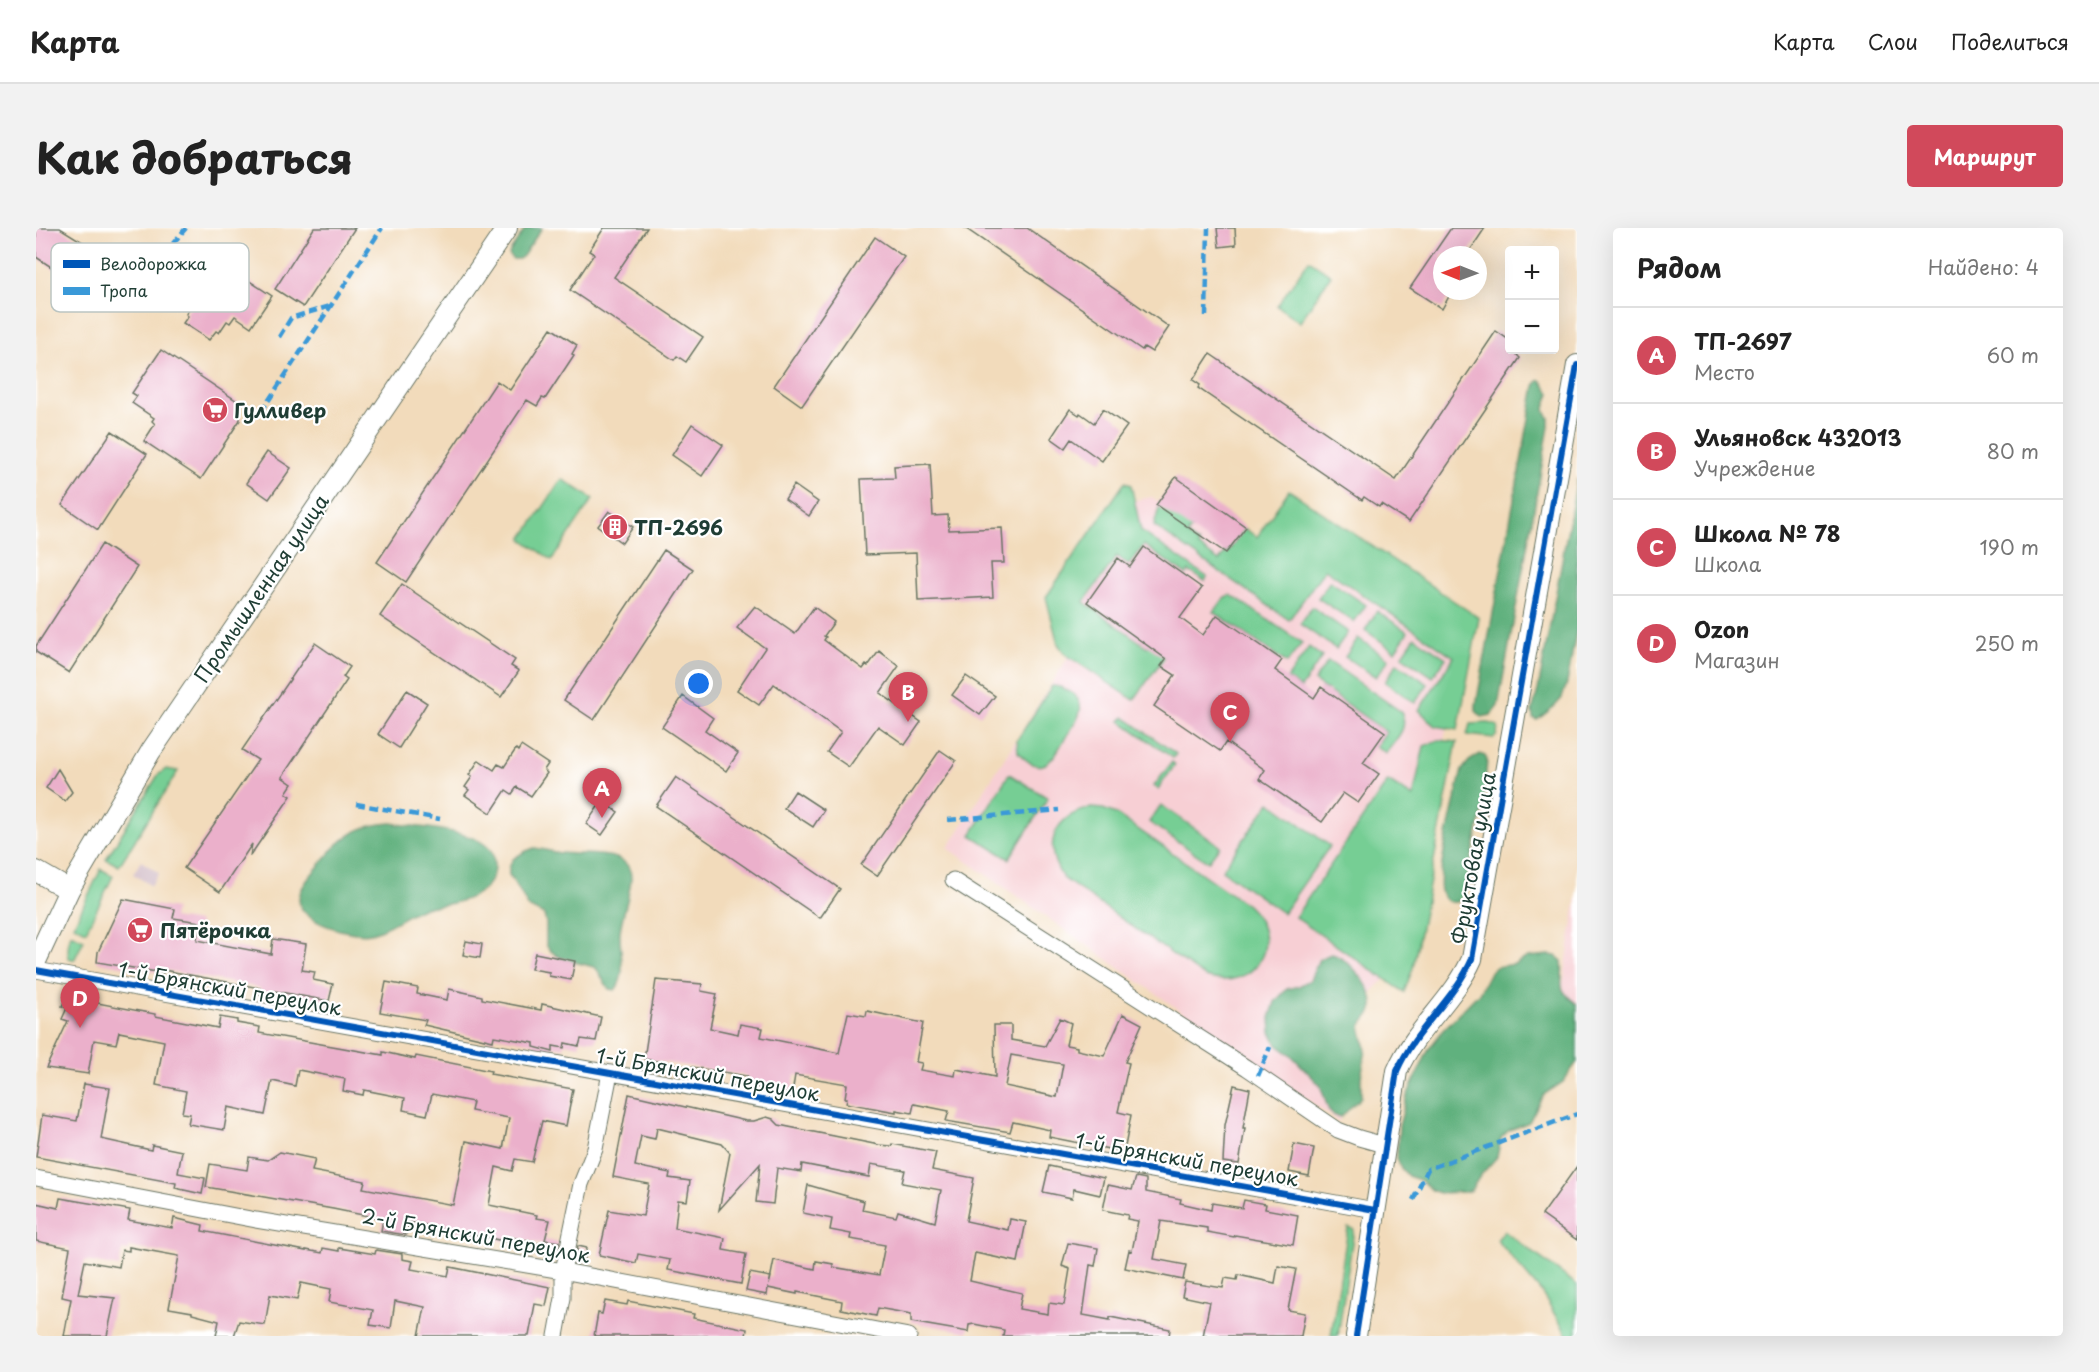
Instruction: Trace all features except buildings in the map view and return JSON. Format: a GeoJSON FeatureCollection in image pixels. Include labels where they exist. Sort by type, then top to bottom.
{"type":"FeatureCollection","features":[{"type":"Feature","properties":{"kind":"street","name":"Промышленная улица"},"geometry":{"type":"LineString","coordinates":[[36,961],[69,890],[151,751],[507,228]]}},
{"type":"Feature","properties":{"kind":"street","name":"Фруктовая улица"},"geometry":{"type":"LineString","coordinates":[[1356,1336],[1393,1085],[1404,1055],[1457,985],[1472,959],[1577,365]]}},
{"type":"Feature","properties":{"kind":"street"},"geometry":{"type":"LineString","coordinates":[[36,871],[69,890]]}},
{"type":"Feature","properties":{"kind":"street"},"geometry":{"type":"LineString","coordinates":[[953,880],[1237,1062],[1338,1130],[1384,1144]]}},
{"type":"Feature","properties":{"kind":"street","name":"1-й Брянский переулок"},"geometry":{"type":"LineString","coordinates":[[36,970],[1375,1210]]}},
{"type":"Feature","properties":{"kind":"street"},"geometry":{"type":"LineString","coordinates":[[556,1336],[563,1298],[563,1270],[581,1184],[594,1149],[610,1073]]}},
{"type":"Feature","properties":{"kind":"street","name":"2-й Брянский переулок"},"geometry":{"type":"LineString","coordinates":[[36,1178],[256,1220],[563,1270],[909,1336]]}},
{"type":"Feature","properties":{"kind":"shaded area"},"geometry":{"type":"Polygon","coordinates":[[[1152,497],[1228,552],[1241,533],[1256,544],[1271,521],[1460,651],[1407,951],[1399,965],[1373,991],[1359,1025],[1339,1122],[948,848],[1067,659],[1057,620],[1131,501],[1152,497]]]}},
{"type":"Feature","properties":{"kind":"shaded area"},"geometry":{"type":"Polygon","coordinates":[[[141,861],[159,873],[151,886],[133,874],[141,861]]]}},
{"type":"Feature","properties":{"kind":"shaded area"},"geometry":{"type":"Polygon","coordinates":[[[1577,895],[1577,1016],[1567,1002],[1563,985],[1577,895]]]}},
{"type":"Feature","properties":{"kind":"green space"},"geometry":{"type":"Polygon","coordinates":[[[526,228],[542,228],[523,256],[519,259],[512,259],[509,254],[526,228]]]}},
{"type":"Feature","properties":{"kind":"green space"},"geometry":{"type":"Polygon","coordinates":[[[1309,260],[1331,275],[1300,322],[1277,306],[1309,260]]]}},
{"type":"Feature","properties":{"kind":"green space"},"geometry":{"type":"Polygon","coordinates":[[[1541,380],[1550,393],[1545,408],[1549,417],[1549,427],[1498,706],[1491,715],[1482,717],[1476,711],[1476,705],[1535,386],[1541,380]]]}},
{"type":"Feature","properties":{"kind":"green space"},"geometry":{"type":"Polygon","coordinates":[[[562,479],[593,499],[552,560],[522,539],[562,479]]]}},
{"type":"Feature","properties":{"kind":"green space"},"geometry":{"type":"Polygon","coordinates":[[[1577,479],[1577,627],[1562,698],[1537,720],[1533,718],[1532,711],[1538,690],[1577,479]]]}},
{"type":"Feature","properties":{"kind":"green space"},"geometry":{"type":"Polygon","coordinates":[[[1125,482],[1131,485],[1141,531],[1207,577],[1205,581],[1189,571],[1186,575],[1144,545],[1129,565],[1117,556],[1084,602],[1147,647],[1161,628],[1177,639],[1134,700],[1065,654],[1058,644],[1046,597],[1125,482]]]}},
{"type":"Feature","properties":{"kind":"green space"},"geometry":{"type":"Polygon","coordinates":[[[1289,490],[1479,618],[1458,730],[1435,726],[1419,710],[1454,657],[1325,569],[1289,620],[1154,526],[1160,504],[1192,528],[1187,535],[1219,561],[1244,528],[1257,537],[1289,490]]]}},
{"type":"Feature","properties":{"kind":"green space"},"geometry":{"type":"Polygon","coordinates":[[[1330,581],[1366,605],[1354,622],[1318,598],[1330,581]]]}},
{"type":"Feature","properties":{"kind":"green space"},"geometry":{"type":"Polygon","coordinates":[[[1231,595],[1302,643],[1287,663],[1214,612],[1225,597],[1231,595]]]}},
{"type":"Feature","properties":{"kind":"green space"},"geometry":{"type":"Polygon","coordinates":[[[1312,607],[1348,632],[1336,649],[1300,624],[1312,607]]]}},
{"type":"Feature","properties":{"kind":"green space"},"geometry":{"type":"Polygon","coordinates":[[[1377,611],[1408,632],[1395,651],[1365,630],[1377,611]]]}},
{"type":"Feature","properties":{"kind":"green space"},"geometry":{"type":"Polygon","coordinates":[[[1415,637],[1446,658],[1433,677],[1402,656],[1415,637]]]}},
{"type":"Feature","properties":{"kind":"green space"},"geometry":{"type":"Polygon","coordinates":[[[1358,638],[1389,659],[1376,677],[1345,657],[1358,638]]]}},
{"type":"Feature","properties":{"kind":"green space"},"geometry":{"type":"Polygon","coordinates":[[[1309,647],[1322,657],[1301,688],[1287,679],[1309,647]]]}},
{"type":"Feature","properties":{"kind":"green space"},"geometry":{"type":"Polygon","coordinates":[[[1328,661],[1400,711],[1404,722],[1403,728],[1386,753],[1376,746],[1386,732],[1314,681],[1328,661]]]}},
{"type":"Feature","properties":{"kind":"green space"},"geometry":{"type":"Polygon","coordinates":[[[1397,663],[1428,684],[1415,703],[1385,682],[1397,663]]]}},
{"type":"Feature","properties":{"kind":"green space"},"geometry":{"type":"Polygon","coordinates":[[[1052,686],[1070,692],[1080,703],[1080,709],[1076,721],[1052,758],[1040,766],[1032,764],[1018,752],[1017,740],[1052,686]]]}},
{"type":"Feature","properties":{"kind":"green space"},"geometry":{"type":"Polygon","coordinates":[[[1124,717],[1176,754],[1173,758],[1121,721],[1124,717]]]}},
{"type":"Feature","properties":{"kind":"green space"},"geometry":{"type":"Polygon","coordinates":[[[1488,723],[1498,726],[1497,735],[1494,738],[1467,735],[1470,724],[1488,723]]]}},
{"type":"Feature","properties":{"kind":"green space"},"geometry":{"type":"Polygon","coordinates":[[[1439,740],[1457,742],[1413,968],[1404,992],[1295,917],[1388,781],[1413,797],[1424,746],[1439,740]]]}},
{"type":"Feature","properties":{"kind":"green space"},"geometry":{"type":"Polygon","coordinates":[[[1480,754],[1487,760],[1483,810],[1463,896],[1458,902],[1451,902],[1443,897],[1440,886],[1447,835],[1462,770],[1469,761],[1480,754]]]}},
{"type":"Feature","properties":{"kind":"green space"},"geometry":{"type":"Polygon","coordinates":[[[1172,762],[1175,765],[1158,789],[1154,786],[1172,762]]]}},
{"type":"Feature","properties":{"kind":"green space"},"geometry":{"type":"Polygon","coordinates":[[[166,769],[178,771],[119,866],[106,859],[158,775],[166,769]]]}},
{"type":"Feature","properties":{"kind":"green space"},"geometry":{"type":"Polygon","coordinates":[[[1009,774],[1048,798],[1009,859],[971,835],[1009,774]]]}},
{"type":"Feature","properties":{"kind":"green space"},"geometry":{"type":"Polygon","coordinates":[[[1270,802],[1330,846],[1283,913],[1222,870],[1270,802]]]}},
{"type":"Feature","properties":{"kind":"green space"},"geometry":{"type":"Polygon","coordinates":[[[1161,805],[1220,846],[1208,862],[1149,822],[1161,805]]]}},
{"type":"Feature","properties":{"kind":"green space"},"geometry":{"type":"Polygon","coordinates":[[[1091,808],[1103,809],[1116,814],[1247,905],[1258,919],[1264,934],[1264,948],[1260,960],[1251,971],[1239,978],[1223,980],[1205,977],[1063,878],[1053,855],[1055,834],[1068,818],[1091,808]]]}},
{"type":"Feature","properties":{"kind":"green space"},"geometry":{"type":"Polygon","coordinates":[[[392,823],[460,834],[484,844],[491,851],[494,860],[492,878],[488,885],[467,899],[422,908],[371,933],[362,934],[340,930],[307,915],[301,907],[300,894],[308,878],[330,852],[353,833],[371,826],[392,823]]]}},
{"type":"Feature","properties":{"kind":"green space"},"geometry":{"type":"Polygon","coordinates":[[[534,848],[561,853],[611,857],[619,859],[628,867],[631,876],[630,885],[620,932],[622,970],[615,990],[609,989],[596,968],[562,958],[546,945],[544,915],[528,907],[509,875],[513,859],[534,848]]]}},
{"type":"Feature","properties":{"kind":"green space"},"geometry":{"type":"Polygon","coordinates":[[[101,869],[113,876],[86,931],[74,925],[101,869]]]}},
{"type":"Feature","properties":{"kind":"green space"},"geometry":{"type":"Polygon","coordinates":[[[71,934],[84,940],[74,960],[68,955],[71,934]]]}},
{"type":"Feature","properties":{"kind":"green space"},"geometry":{"type":"Polygon","coordinates":[[[1331,954],[1345,961],[1359,974],[1369,991],[1373,1006],[1361,1026],[1366,1050],[1361,1077],[1361,1097],[1341,1117],[1329,1111],[1320,1085],[1291,1055],[1277,1045],[1271,1032],[1270,1018],[1275,1002],[1287,989],[1310,980],[1319,959],[1331,954]]]}},
{"type":"Feature","properties":{"kind":"green space"},"geometry":{"type":"Polygon","coordinates":[[[1556,956],[1562,961],[1562,989],[1577,1004],[1577,1062],[1563,1082],[1543,1095],[1529,1122],[1508,1131],[1501,1138],[1497,1157],[1471,1190],[1439,1193],[1432,1190],[1420,1180],[1408,1176],[1401,1168],[1397,1158],[1399,1126],[1407,1096],[1429,1049],[1442,1031],[1479,993],[1490,972],[1496,967],[1515,964],[1528,957],[1556,956]]]}},
{"type":"Feature","properties":{"kind":"green space"},"geometry":{"type":"Polygon","coordinates":[[[1348,1228],[1354,1229],[1338,1336],[1331,1336],[1348,1228]]]}},
{"type":"Feature","properties":{"kind":"green space"},"geometry":{"type":"Polygon","coordinates":[[[1504,1231],[1577,1285],[1577,1336],[1568,1336],[1541,1292],[1497,1240],[1504,1231]]]}},
{"type":"Feature","properties":{"kind":"marked path"},"geometry":{"type":"LineString","coordinates":[[173,243],[186,228]]}},
{"type":"Feature","properties":{"kind":"marked path"},"geometry":{"type":"LineString","coordinates":[[261,412],[382,228]]}},
{"type":"Feature","properties":{"kind":"marked path"},"geometry":{"type":"LineString","coordinates":[[1206,316],[1208,228]]}},
{"type":"Feature","properties":{"kind":"marked path"},"geometry":{"type":"LineString","coordinates":[[279,337],[291,318],[330,306]]}},
{"type":"Feature","properties":{"kind":"marked path"},"geometry":{"type":"LineString","coordinates":[[356,804],[440,819]]}},
{"type":"Feature","properties":{"kind":"marked path"},"geometry":{"type":"LineString","coordinates":[[948,820],[1059,810]]}},
{"type":"Feature","properties":{"kind":"marked path"},"geometry":{"type":"LineString","coordinates":[[1258,1076],[1270,1047]]}},
{"type":"Feature","properties":{"kind":"marked path"},"geometry":{"type":"LineString","coordinates":[[1413,1200],[1428,1169],[1577,1114]]}},
{"type":"Feature","properties":{"kind":"cycle path"},"geometry":{"type":"LineString","coordinates":[[1356,1336],[1397,1071],[1414,1042],[1455,988],[1472,959],[1577,365]]}},
{"type":"Feature","properties":{"kind":"cycle path"},"geometry":{"type":"LineString","coordinates":[[36,970],[1375,1210]]}},
{"type":"Feature","properties":{"kind":"place","name":"Гулливер"},"geometry":{"type":"Point","coordinates":[215,410]}},
{"type":"Feature","properties":{"kind":"place","name":"ТП-2696"},"geometry":{"type":"Point","coordinates":[615,527]}},
{"type":"Feature","properties":{"kind":"place","name":"Ульяновск 432013"},"geometry":{"type":"Point","coordinates":[908,722]}},
{"type":"Feature","properties":{"kind":"place","name":"Школа № 78"},"geometry":{"type":"Point","coordinates":[1230,742]}},
{"type":"Feature","properties":{"kind":"place","name":"ТП-2697"},"geometry":{"type":"Point","coordinates":[602,818]}},
{"type":"Feature","properties":{"kind":"place","name":"Пятёрочка"},"geometry":{"type":"Point","coordinates":[140,930]}},
{"type":"Feature","properties":{"kind":"place","name":"Ozon"},"geometry":{"type":"Point","coordinates":[80,1028]}}]}
